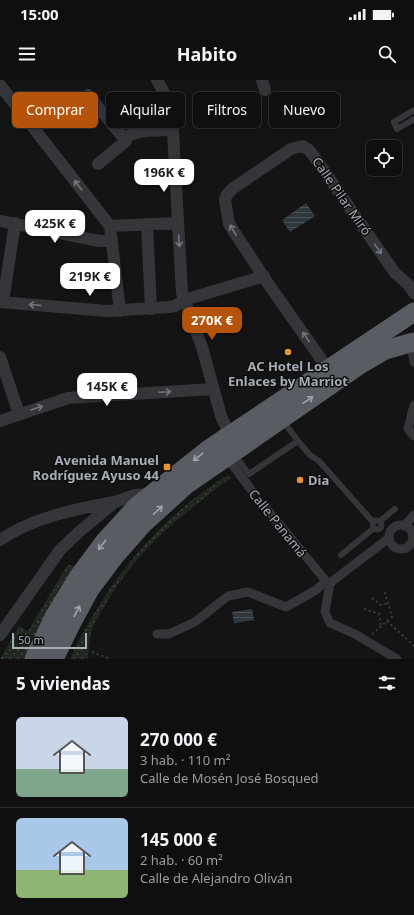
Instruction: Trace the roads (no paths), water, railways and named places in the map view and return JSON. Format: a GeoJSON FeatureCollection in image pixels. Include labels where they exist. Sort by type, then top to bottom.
{"type":"FeatureCollection","features":[{"type":"Feature","properties":{"kind":"highway"},"geometry":{"type":"LineString","coordinates":[[54,659],[80,606],[94,584],[114,557],[143,524],[170,498],[235,448],[328,369],[414,312]]}},
{"type":"Feature","properties":{"kind":"highway"},"geometry":{"type":"LineString","coordinates":[[34,659],[54,617],[79,576],[119,524],[151,494],[209,448],[235,448],[282,419],[374,355],[385,350],[413,346]]}},
{"type":"Feature","properties":{"kind":"street"},"geometry":{"type":"LineString","coordinates":[[157,80],[170,106],[173,130],[184,300],[202,347],[221,416],[235,448]]}},
{"type":"Feature","properties":{"kind":"street"},"geometry":{"type":"LineString","coordinates":[[3,85],[110,226],[120,311]]}},
{"type":"Feature","properties":{"kind":"street"},"geometry":{"type":"LineString","coordinates":[[98,108],[126,141],[98,164]]}},
{"type":"Feature","properties":{"kind":"street"},"geometry":{"type":"LineString","coordinates":[[124,138],[140,131],[173,130]]}},
{"type":"Feature","properties":{"kind":"street","name":"Calle Pilar Miró"},"geometry":{"type":"LineString","coordinates":[[328,369],[229,224],[225,200],[226,196],[232,189],[291,149],[297,146],[303,146],[313,155],[395,273],[408,284],[414,293]]}},
{"type":"Feature","properties":{"kind":"street"},"geometry":{"type":"LineString","coordinates":[[0,221],[99,240],[112,241]]}},
{"type":"Feature","properties":{"kind":"street"},"geometry":{"type":"LineString","coordinates":[[0,300],[4,295],[15,223]]}},
{"type":"Feature","properties":{"kind":"street"},"geometry":{"type":"LineString","coordinates":[[110,226],[178,223]]}},
{"type":"Feature","properties":{"kind":"street"},"geometry":{"type":"LineString","coordinates":[[147,224],[151,309]]}},
{"type":"Feature","properties":{"kind":"street"},"geometry":{"type":"LineString","coordinates":[[0,300],[107,311],[151,309],[174,306],[184,300],[264,276]]}},
{"type":"Feature","properties":{"kind":"street"},"geometry":{"type":"LineString","coordinates":[[413,346],[414,362]]}},
{"type":"Feature","properties":{"kind":"street"},"geometry":{"type":"LineString","coordinates":[[0,357],[19,414]]}},
{"type":"Feature","properties":{"kind":"street"},"geometry":{"type":"LineString","coordinates":[[0,421],[68,398],[213,389]]}},
{"type":"Feature","properties":{"kind":"street"},"geometry":{"type":"LineString","coordinates":[[414,405],[408,430],[414,436]]}},
{"type":"Feature","properties":{"kind":"street","name":"Calle Panamá"},"geometry":{"type":"LineString","coordinates":[[235,448],[252,491]]}},
{"type":"Feature","properties":{"kind":"street"},"geometry":{"type":"LineString","coordinates":[[0,540],[28,525],[44,520],[88,507],[115,502],[135,495],[151,494]]}},
{"type":"Feature","properties":{"kind":"street"},"geometry":{"type":"LineString","coordinates":[[0,635],[60,550],[115,502]]}},
{"type":"Feature","properties":{"kind":"street","name":"Calle Panamá"},"geometry":{"type":"LineString","coordinates":[[266,508],[328,582]]}},
{"type":"Feature","properties":{"kind":"street"},"geometry":{"type":"LineString","coordinates":[[404,526],[414,515]]}},
{"type":"Feature","properties":{"kind":"street"},"geometry":{"type":"LineString","coordinates":[[157,634],[169,634],[195,622],[228,596],[248,592],[286,607],[328,582],[389,538],[391,531],[400,525],[411,531],[411,549],[395,547],[390,542],[389,538]]}},
{"type":"Feature","properties":{"kind":"street"},"geometry":{"type":"LineString","coordinates":[[328,582],[325,612],[330,623],[397,659]]}},
{"type":"Feature","properties":{"kind":"lane"},"geometry":{"type":"LineString","coordinates":[[414,110],[394,122],[398,129],[414,119]]}},
{"type":"Feature","properties":{"kind":"lane"},"geometry":{"type":"LineString","coordinates":[[282,419],[310,455],[319,461],[373,522],[372,526],[374,528]]}},
{"type":"Feature","properties":{"kind":"lane"},"geometry":{"type":"LineString","coordinates":[[235,448],[249,474],[298,440]]}},
{"type":"Feature","properties":{"kind":"lane"},"geometry":{"type":"LineString","coordinates":[[373,522],[376,520],[380,521],[395,509]]}},
{"type":"Feature","properties":{"kind":"lane"},"geometry":{"type":"LineString","coordinates":[[341,555],[374,528],[378,530],[382,524],[380,521]]}},
{"type":"Feature","properties":{"kind":"place","name":"AC Hotel Los Enlaces by Marriot"},"geometry":{"type":"Point","coordinates":[288,352]}},
{"type":"Feature","properties":{"kind":"place","name":"Avenida Manuel Rodríguez Ayuso 44"},"geometry":{"type":"Point","coordinates":[167,467]}},
{"type":"Feature","properties":{"kind":"place","name":"Dia"},"geometry":{"type":"Point","coordinates":[300,480]}}]}
